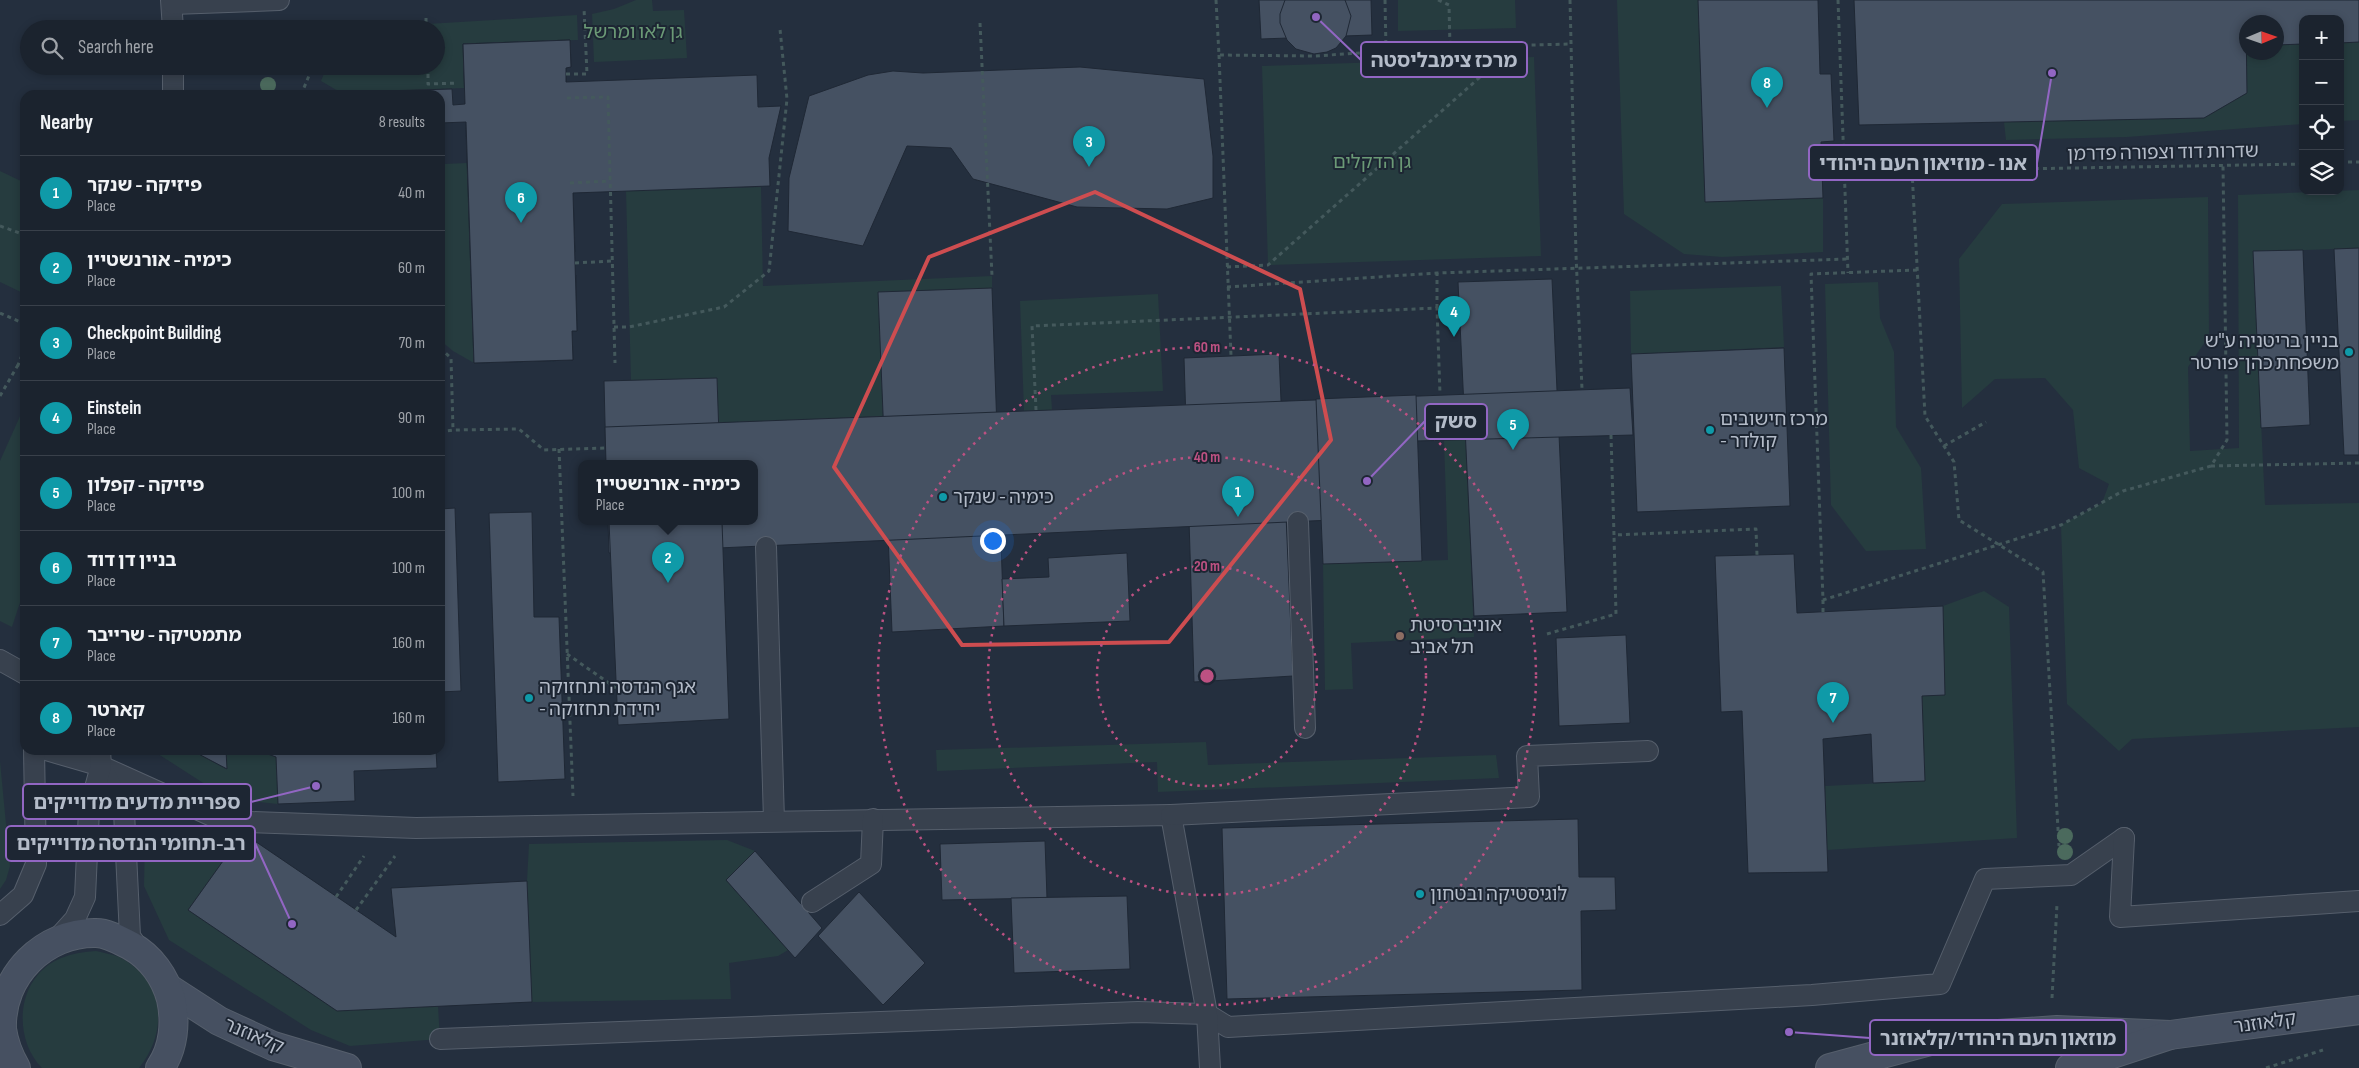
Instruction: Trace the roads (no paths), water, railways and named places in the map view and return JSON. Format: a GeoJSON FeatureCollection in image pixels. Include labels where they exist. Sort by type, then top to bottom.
{"type":"FeatureCollection","features":[{"type":"Feature","properties":{"kind":"street"},"geometry":{"type":"LineString","coordinates":[[0,982],[40,948],[58,939],[97,933],[120,940],[140,951],[156,968],[168,988],[174,1014],[172,1041],[160,1068]]}},
{"type":"Feature","properties":{"kind":"street"},"geometry":{"type":"LineString","coordinates":[[16,1068],[7,1052],[2,1028],[3,1004],[11,981],[25,961]]}},
{"type":"Feature","properties":{"kind":"street","name":"קלאוזנר"},"geometry":{"type":"LineString","coordinates":[[168,988],[219,1021],[273,1046],[348,1068]]}},
{"type":"Feature","properties":{"kind":"street","name":"קלאוזנר"},"geometry":{"type":"LineString","coordinates":[[2070,1068],[2170,1036],[2359,1010]]}},
{"type":"Feature","properties":{"kind":"street","name":"קלאוזנר"},"geometry":{"type":"LineString","coordinates":[[1830,1068],[1930,1041],[1984,1035],[2057,1030],[2170,1036]]}},
{"type":"Feature","properties":{"kind":"street"},"geometry":{"type":"LineString","coordinates":[[0,1063],[10,1068]]}},
{"type":"Feature","properties":{"kind":"lane"},"geometry":{"type":"LineString","coordinates":[[173,20],[172,2],[279,0]]}},
{"type":"Feature","properties":{"kind":"lane"},"geometry":{"type":"LineString","coordinates":[[173,75],[173,90]]}},
{"type":"Feature","properties":{"kind":"lane"},"geometry":{"type":"LineString","coordinates":[[1298,522],[1305,728]]}},
{"type":"Feature","properties":{"kind":"lane"},"geometry":{"type":"LineString","coordinates":[[766,547],[774,821]]}},
{"type":"Feature","properties":{"kind":"lane"},"geometry":{"type":"LineString","coordinates":[[0,660],[20,671]]}},
{"type":"Feature","properties":{"kind":"lane"},"geometry":{"type":"LineString","coordinates":[[80,755],[101,758],[223,821],[416,828],[1171,815],[1529,798],[1526,756],[1648,751]]}},
{"type":"Feature","properties":{"kind":"lane"},"geometry":{"type":"LineString","coordinates":[[0,915],[23,895],[36,864],[34,755]]}},
{"type":"Feature","properties":{"kind":"lane"},"geometry":{"type":"LineString","coordinates":[[58,939],[75,919],[84,897],[89,810],[101,758]]}},
{"type":"Feature","properties":{"kind":"lane"},"geometry":{"type":"LineString","coordinates":[[101,758],[124,812],[130,936],[140,951]]}},
{"type":"Feature","properties":{"kind":"lane"},"geometry":{"type":"LineString","coordinates":[[1171,815],[1207,1014],[1210,1068]]}},
{"type":"Feature","properties":{"kind":"lane"},"geometry":{"type":"LineString","coordinates":[[812,902],[871,864],[872,819]]}},
{"type":"Feature","properties":{"kind":"lane"},"geometry":{"type":"LineString","coordinates":[[440,1040],[1138,1012],[1207,1014],[1228,1028],[1803,996],[1940,984],[1985,879],[2071,875],[2124,838],[2120,917],[2359,901]]}},
{"type":"Feature","properties":{"kind":"place","name":"מרכז צימבליסטה"},"geometry":{"type":"Point","coordinates":[1316,17]}},
{"type":"Feature","properties":{"kind":"place","name":"אנו - מוזיאון העם היהודי"},"geometry":{"type":"Point","coordinates":[2052,73]}},
{"type":"Feature","properties":{"kind":"place","name":"קארטר"},"geometry":{"type":"Point","coordinates":[1767,108]}},
{"type":"Feature","properties":{"kind":"place","name":"Checkpoint Building"},"geometry":{"type":"Point","coordinates":[1089,167]}},
{"type":"Feature","properties":{"kind":"place","name":"בניין דן דוד"},"geometry":{"type":"Point","coordinates":[521,223]}},
{"type":"Feature","properties":{"kind":"place","name":"Einstein"},"geometry":{"type":"Point","coordinates":[1454,337]}},
{"type":"Feature","properties":{"kind":"place","name":"בניין בריטניה ע''ש משפחת כהן־פורטר"},"geometry":{"type":"Point","coordinates":[2349,352]}},
{"type":"Feature","properties":{"kind":"place","name":"מרכז חישובים - קולדר"},"geometry":{"type":"Point","coordinates":[1710,430]}},
{"type":"Feature","properties":{"kind":"place","name":"פיזיקה - קפלון"},"geometry":{"type":"Point","coordinates":[1513,450]}},
{"type":"Feature","properties":{"kind":"place","name":"סשק"},"geometry":{"type":"Point","coordinates":[1367,481]}},
{"type":"Feature","properties":{"kind":"place","name":"כימיה - שנקר"},"geometry":{"type":"Point","coordinates":[943,497]}},
{"type":"Feature","properties":{"kind":"place","name":"פיזיקה - שנקר"},"geometry":{"type":"Point","coordinates":[1238,517]}},
{"type":"Feature","properties":{"kind":"place","name":"כימיה - אורנשטיין"},"geometry":{"type":"Point","coordinates":[668,583]}},
{"type":"Feature","properties":{"kind":"place","name":"אוניברסיטת תל אביב"},"geometry":{"type":"Point","coordinates":[1400,636]}},
{"type":"Feature","properties":{"kind":"place","name":"אגף הנדסה ותחזוקה - יחידת תחזוקה"},"geometry":{"type":"Point","coordinates":[529,698]}},
{"type":"Feature","properties":{"kind":"place","name":"מתמטיקה - שרייבר"},"geometry":{"type":"Point","coordinates":[1833,723]}},
{"type":"Feature","properties":{"kind":"place","name":"ספריית מדעים מדוייקים"},"geometry":{"type":"Point","coordinates":[316,786]}},
{"type":"Feature","properties":{"kind":"place","name":"לוגיסטיקה ובטחון"},"geometry":{"type":"Point","coordinates":[1420,894]}},
{"type":"Feature","properties":{"kind":"place","name":"רב-תחומי הנדסה מדוייקים"},"geometry":{"type":"Point","coordinates":[292,924]}},
{"type":"Feature","properties":{"kind":"place","name":"מוזאון העם היהודי/קלאוזנר"},"geometry":{"type":"Point","coordinates":[1789,1032]}},
{"type":"Feature","properties":{"kind":"park label","name":"גן לאו ומרשל"},"geometry":{"type":"Point","coordinates":[633,32]}},
{"type":"Feature","properties":{"kind":"park label","name":"גן הדקלים"},"geometry":{"type":"Point","coordinates":[1372,162]}}]}
